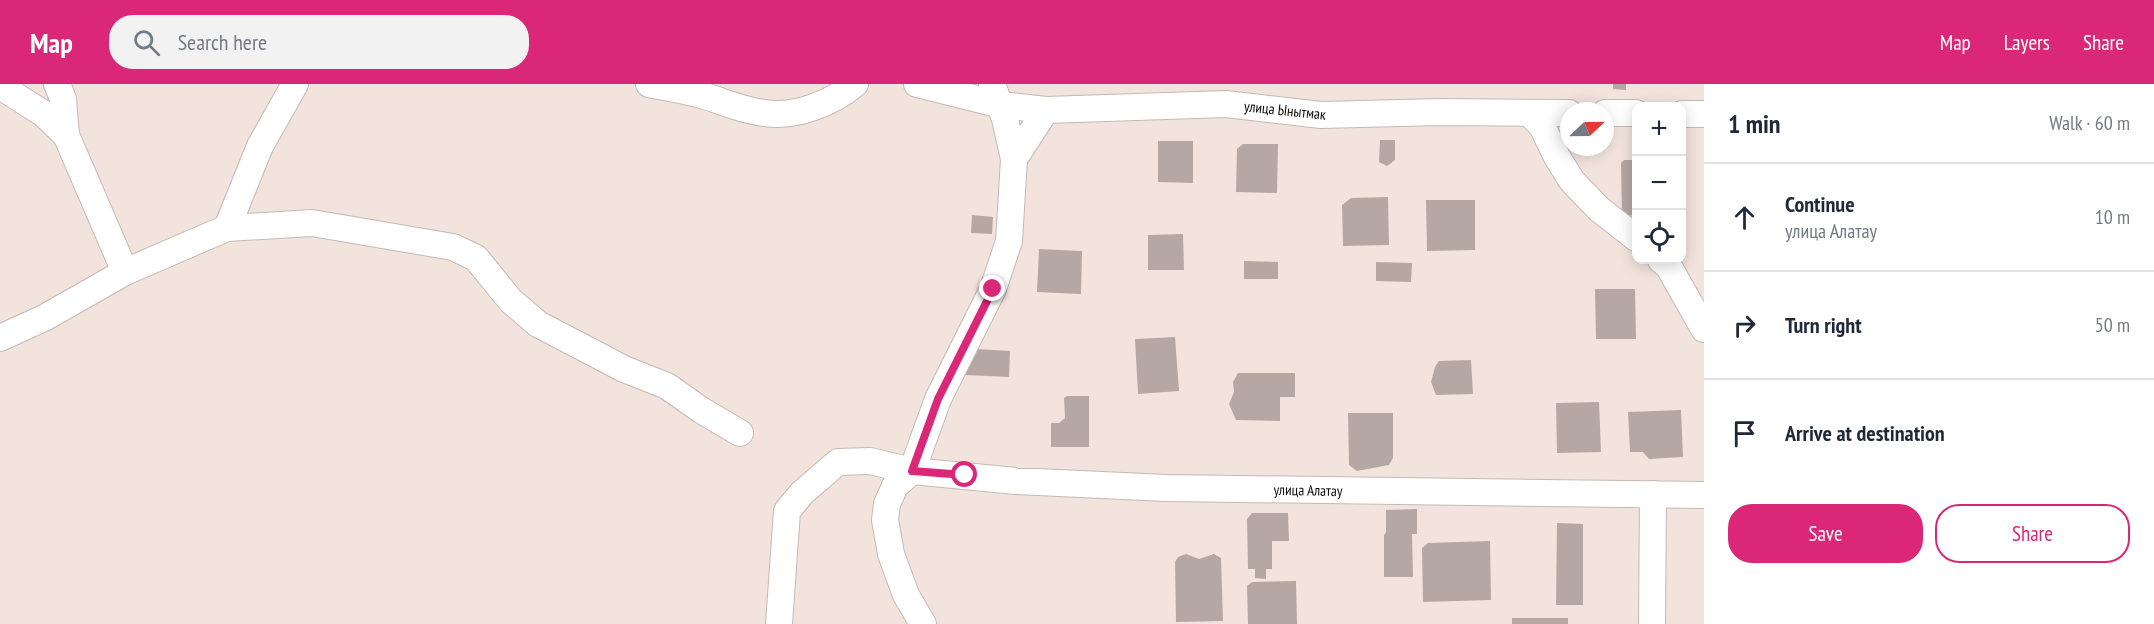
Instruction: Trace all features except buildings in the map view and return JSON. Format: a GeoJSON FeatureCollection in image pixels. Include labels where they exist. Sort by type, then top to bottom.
{"type":"FeatureCollection","features":[{"type":"Feature","properties":{"kind":"street"},"geometry":{"type":"LineString","coordinates":[[57,84],[63,99],[66,135],[125,272]]}},
{"type":"Feature","properties":{"kind":"street"},"geometry":{"type":"LineString","coordinates":[[227,228],[260,146],[295,84]]}},
{"type":"Feature","properties":{"kind":"street"},"geometry":{"type":"LineString","coordinates":[[649,84],[705,96],[767,114],[786,113],[815,106],[843,94],[855,84]]}},
{"type":"Feature","properties":{"kind":"street","name":"улица Ынытмак"},"geometry":{"type":"LineString","coordinates":[[917,84],[996,95],[1046,110],[1226,104],[1321,115],[1560,113]]}},
{"type":"Feature","properties":{"kind":"street"},"geometry":{"type":"LineString","coordinates":[[0,86],[44,114],[66,135]]}},
{"type":"Feature","properties":{"kind":"street"},"geometry":{"type":"LineString","coordinates":[[922,624],[906,595],[891,554],[885,520],[887,504],[895,486],[912,471],[938,399],[993,289],[1009,241],[1014,159],[996,95]]}},
{"type":"Feature","properties":{"kind":"street"},"geometry":{"type":"LineString","coordinates":[[1014,159],[1046,110]]}},
{"type":"Feature","properties":{"kind":"street"},"geometry":{"type":"LineString","coordinates":[[1529,113],[1542,126],[1572,181],[1599,209],[1632,235]]}},
{"type":"Feature","properties":{"kind":"street"},"geometry":{"type":"LineString","coordinates":[[1614,113],[1632,113]]}},
{"type":"Feature","properties":{"kind":"street"},"geometry":{"type":"LineString","coordinates":[[1686,114],[1704,114]]}},
{"type":"Feature","properties":{"kind":"street"},"geometry":{"type":"LineString","coordinates":[[0,338],[44,318],[125,272],[227,228],[312,223],[453,247],[476,258],[511,301],[538,324],[624,369],[667,386],[700,410],[740,433]]}},
{"type":"Feature","properties":{"kind":"street"},"geometry":{"type":"LineString","coordinates":[[1665,264],[1704,329]]}},
{"type":"Feature","properties":{"kind":"street","name":"улица Алатау"},"geometry":{"type":"LineString","coordinates":[[779,624],[787,511],[802,493],[838,462],[870,461],[912,471],[1017,480],[1166,488],[1704,495]]}},
{"type":"Feature","properties":{"kind":"street"},"geometry":{"type":"LineString","coordinates":[[1652,624],[1653,494]]}},
{"type":"Feature","properties":{"kind":"route"},"geometry":{"type":"LineString","coordinates":[[965,475],[912,471],[938,399],[993,289]]}}]}
